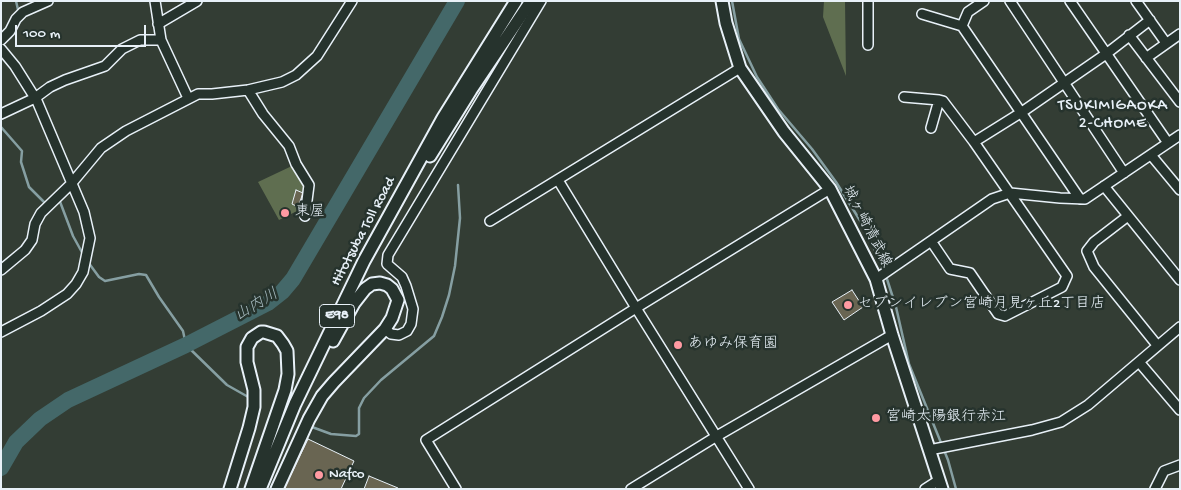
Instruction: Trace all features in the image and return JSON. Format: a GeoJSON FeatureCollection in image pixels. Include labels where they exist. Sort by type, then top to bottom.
{"type":"FeatureCollection","features":[{"type":"Feature","properties":{"kind":"main road","name":"Hitotsuba Toll Road"},"geometry":{"type":"LineString","coordinates":[[260,489],[284,430],[364,260],[443,118],[516,1]]}},
{"type":"Feature","properties":{"kind":"main road"},"geometry":{"type":"LineString","coordinates":[[395,204],[419,174],[471,90],[531,1]]}},
{"type":"Feature","properties":{"kind":"main road","name":"城ヶ崎清武線"},"geometry":{"type":"LineString","coordinates":[[722,1],[726,23],[740,68],[784,132],[830,189],[878,277],[892,336],[933,449],[940,484]]}},
{"type":"Feature","properties":{"kind":"main road"},"geometry":{"type":"LineString","coordinates":[[277,489],[322,396],[385,329],[392,318],[398,300],[387,285],[380,283],[372,284],[365,289],[354,303],[284,430]]}},
{"type":"Feature","properties":{"kind":"main road"},"geometry":{"type":"LineString","coordinates":[[230,489],[254,407],[254,390],[247,362],[247,347],[252,338],[264,332],[277,336],[283,344],[286,351],[288,374],[285,390],[251,489]]}},
{"type":"Feature","properties":{"kind":"street"},"geometry":{"type":"LineString","coordinates":[[1,40],[14,32],[16,19],[23,12],[48,1]]}},
{"type":"Feature","properties":{"kind":"street"},"geometry":{"type":"LineString","coordinates":[[155,1],[161,40],[188,98]]}},
{"type":"Feature","properties":{"kind":"street"},"geometry":{"type":"LineString","coordinates":[[158,24],[197,1]]}},
{"type":"Feature","properties":{"kind":"street"},"geometry":{"type":"LineString","coordinates":[[1,270],[25,250],[32,240],[35,224],[41,213],[71,184],[101,148],[126,131],[198,94],[248,90],[274,84],[296,75],[317,56],[352,1]]}},
{"type":"Feature","properties":{"kind":"street"},"geometry":{"type":"LineString","coordinates":[[385,329],[391,334],[399,335],[407,331],[411,324],[412,309],[402,277],[387,264],[388,255],[541,1]]}},
{"type":"Feature","properties":{"kind":"street"},"geometry":{"type":"LineString","coordinates":[[868,1],[868,45]]}},
{"type":"Feature","properties":{"kind":"street"},"geometry":{"type":"LineString","coordinates":[[1010,1],[1124,173]]}},
{"type":"Feature","properties":{"kind":"street"},"geometry":{"type":"LineString","coordinates":[[1070,1],[1168,143]]}},
{"type":"Feature","properties":{"kind":"street"},"geometry":{"type":"LineString","coordinates":[[1136,1],[1166,44]]}},
{"type":"Feature","properties":{"kind":"street"},"geometry":{"type":"LineString","coordinates":[[962,26],[968,12],[979,3]]}},
{"type":"Feature","properties":{"kind":"street"},"geometry":{"type":"LineString","coordinates":[[922,14],[962,26],[1080,199]]}},
{"type":"Feature","properties":{"kind":"street"},"geometry":{"type":"LineString","coordinates":[[974,142],[1022,112],[1106,54],[1150,20]]}},
{"type":"Feature","properties":{"kind":"street"},"geometry":{"type":"LineString","coordinates":[[1146,58],[1180,34]]}},
{"type":"Feature","properties":{"kind":"street"},"geometry":{"type":"LineString","coordinates":[[1129,35],[1180,102]]}},
{"type":"Feature","properties":{"kind":"street"},"geometry":{"type":"LineString","coordinates":[[3,113],[35,98],[50,87],[65,80],[105,66],[122,50],[140,40],[161,40]]}},
{"type":"Feature","properties":{"kind":"street"},"geometry":{"type":"LineString","coordinates":[[1,332],[41,311],[67,294],[83,272],[90,238],[84,212],[35,98],[2,49]]}},
{"type":"Feature","properties":{"kind":"street"},"geometry":{"type":"LineString","coordinates":[[490,221],[740,68]]}},
{"type":"Feature","properties":{"kind":"street"},"geometry":{"type":"LineString","coordinates":[[248,90],[263,114],[289,146],[296,164],[309,185],[305,216]]}},
{"type":"Feature","properties":{"kind":"street"},"geometry":{"type":"LineString","coordinates":[[904,96],[942,101],[1010,192],[1067,276],[1062,287],[1005,316],[998,314],[970,273],[950,269],[931,241]]}},
{"type":"Feature","properties":{"kind":"street"},"geometry":{"type":"LineString","coordinates":[[931,128],[939,100]]}},
{"type":"Feature","properties":{"kind":"street"},"geometry":{"type":"LineString","coordinates":[[878,277],[992,199],[1010,192],[1085,199],[1180,135]]}},
{"type":"Feature","properties":{"kind":"street"},"geometry":{"type":"LineString","coordinates":[[1151,155],[1180,190]]}},
{"type":"Feature","properties":{"kind":"street"},"geometry":{"type":"LineString","coordinates":[[558,180],[749,489]]}},
{"type":"Feature","properties":{"kind":"street"},"geometry":{"type":"LineString","coordinates":[[1104,186],[1180,280]]}},
{"type":"Feature","properties":{"kind":"street"},"geometry":{"type":"LineString","coordinates":[[456,489],[426,440],[830,189]]}},
{"type":"Feature","properties":{"kind":"street"},"geometry":{"type":"LineString","coordinates":[[1128,216],[1094,242],[1087,251],[1094,267],[1157,345]]}},
{"type":"Feature","properties":{"kind":"street"},"geometry":{"type":"LineString","coordinates":[[933,449],[1032,430],[1061,422],[1088,405],[1180,327]]}},
{"type":"Feature","properties":{"kind":"street"},"geometry":{"type":"LineString","coordinates":[[631,489],[717,436],[892,336]]}},
{"type":"Feature","properties":{"kind":"street"},"geometry":{"type":"LineString","coordinates":[[1139,362],[1180,410]]}},
{"type":"Feature","properties":{"kind":"street"},"geometry":{"type":"LineString","coordinates":[[1155,489],[1164,471],[1175,465],[1180,465]]}},
{"type":"Feature","properties":{"kind":"street"},"geometry":{"type":"LineString","coordinates":[[925,489],[940,484]]}},
{"type":"Feature","properties":{"kind":"green space"},"geometry":{"type":"Polygon","coordinates":[[[824,1],[845,1],[846,76],[823,17],[824,1]]]}},
{"type":"Feature","properties":{"kind":"green space"},"geometry":{"type":"Polygon","coordinates":[[[294,165],[306,187],[306,192],[301,209],[279,220],[258,182],[294,165]]]}},
{"type":"Feature","properties":{"kind":"building"},"geometry":{"type":"Polygon","coordinates":[[[296,190],[303,193],[298,207],[292,204],[296,190]]]}},
{"type":"Feature","properties":{"kind":"building","name":"セブンイレブン宮崎月見ヶ丘2丁目店"},"geometry":{"type":"Polygon","coordinates":[[[852,290],[863,307],[844,320],[832,302],[852,290]]]}},
{"type":"Feature","properties":{"kind":"building","name":"Nafco"},"geometry":{"type":"Polygon","coordinates":[[[308,439],[354,461],[341,489],[284,489],[308,439]]]}},
{"type":"Feature","properties":{"kind":"building","name":"Nafco"},"geometry":{"type":"Polygon","coordinates":[[[369,476],[398,488],[398,489],[364,489],[369,476]]]}},
{"type":"Feature","properties":{"kind":"waterway"},"geometry":{"type":"LineString","coordinates":[[16,1],[19,14]]}},
{"type":"Feature","properties":{"kind":"waterway","name":"山内川"},"geometry":{"type":"LineString","coordinates":[[1,468],[16,442],[40,419],[68,400],[186,345],[268,303],[282,292],[293,279],[457,1]]}},
{"type":"Feature","properties":{"kind":"waterway"},"geometry":{"type":"LineString","coordinates":[[732,1],[739,39],[757,77],[778,109],[812,149],[836,182],[866,230],[884,271]]}},
{"type":"Feature","properties":{"kind":"waterway"},"geometry":{"type":"LineString","coordinates":[[1,46],[11,37],[19,23],[19,19]]}},
{"type":"Feature","properties":{"kind":"waterway"},"geometry":{"type":"LineString","coordinates":[[1,127],[22,151],[21,162],[29,187],[46,204]]}},
{"type":"Feature","properties":{"kind":"waterway"},"geometry":{"type":"LineString","coordinates":[[312,427],[331,434],[356,436],[359,434],[359,408],[364,398],[381,380],[434,336],[449,295],[455,266],[460,218],[458,185]]}},
{"type":"Feature","properties":{"kind":"waterway"},"geometry":{"type":"LineString","coordinates":[[59,199],[73,236],[84,256]]}},
{"type":"Feature","properties":{"kind":"waterway"},"geometry":{"type":"LineString","coordinates":[[88,262],[99,277],[105,281],[139,274],[146,275],[183,331],[186,345],[227,385],[250,398]]}},
{"type":"Feature","properties":{"kind":"waterway"},"geometry":{"type":"LineString","coordinates":[[886,276],[896,307],[909,364],[948,460],[956,489]]}},
{"type":"Feature","properties":{"kind":"place","name":"東屋"},"geometry":{"type":"Point","coordinates":[285,213]}},
{"type":"Feature","properties":{"kind":"place","name":"セブンイレブン宮崎月見ヶ丘2丁目店"},"geometry":{"type":"Point","coordinates":[848,305]}},
{"type":"Feature","properties":{"kind":"place","name":"あゆみ保育園"},"geometry":{"type":"Point","coordinates":[678,345]}},
{"type":"Feature","properties":{"kind":"place","name":"宮崎太陽銀行赤江"},"geometry":{"type":"Point","coordinates":[876,418]}},
{"type":"Feature","properties":{"kind":"place","name":"Nafco"},"geometry":{"type":"Point","coordinates":[319,475]}},
{"type":"Feature","properties":{"kind":"district","name":"TSUKIMIGAOKA 2-CHOME"},"geometry":{"type":"Point","coordinates":[1113,116]}}]}
